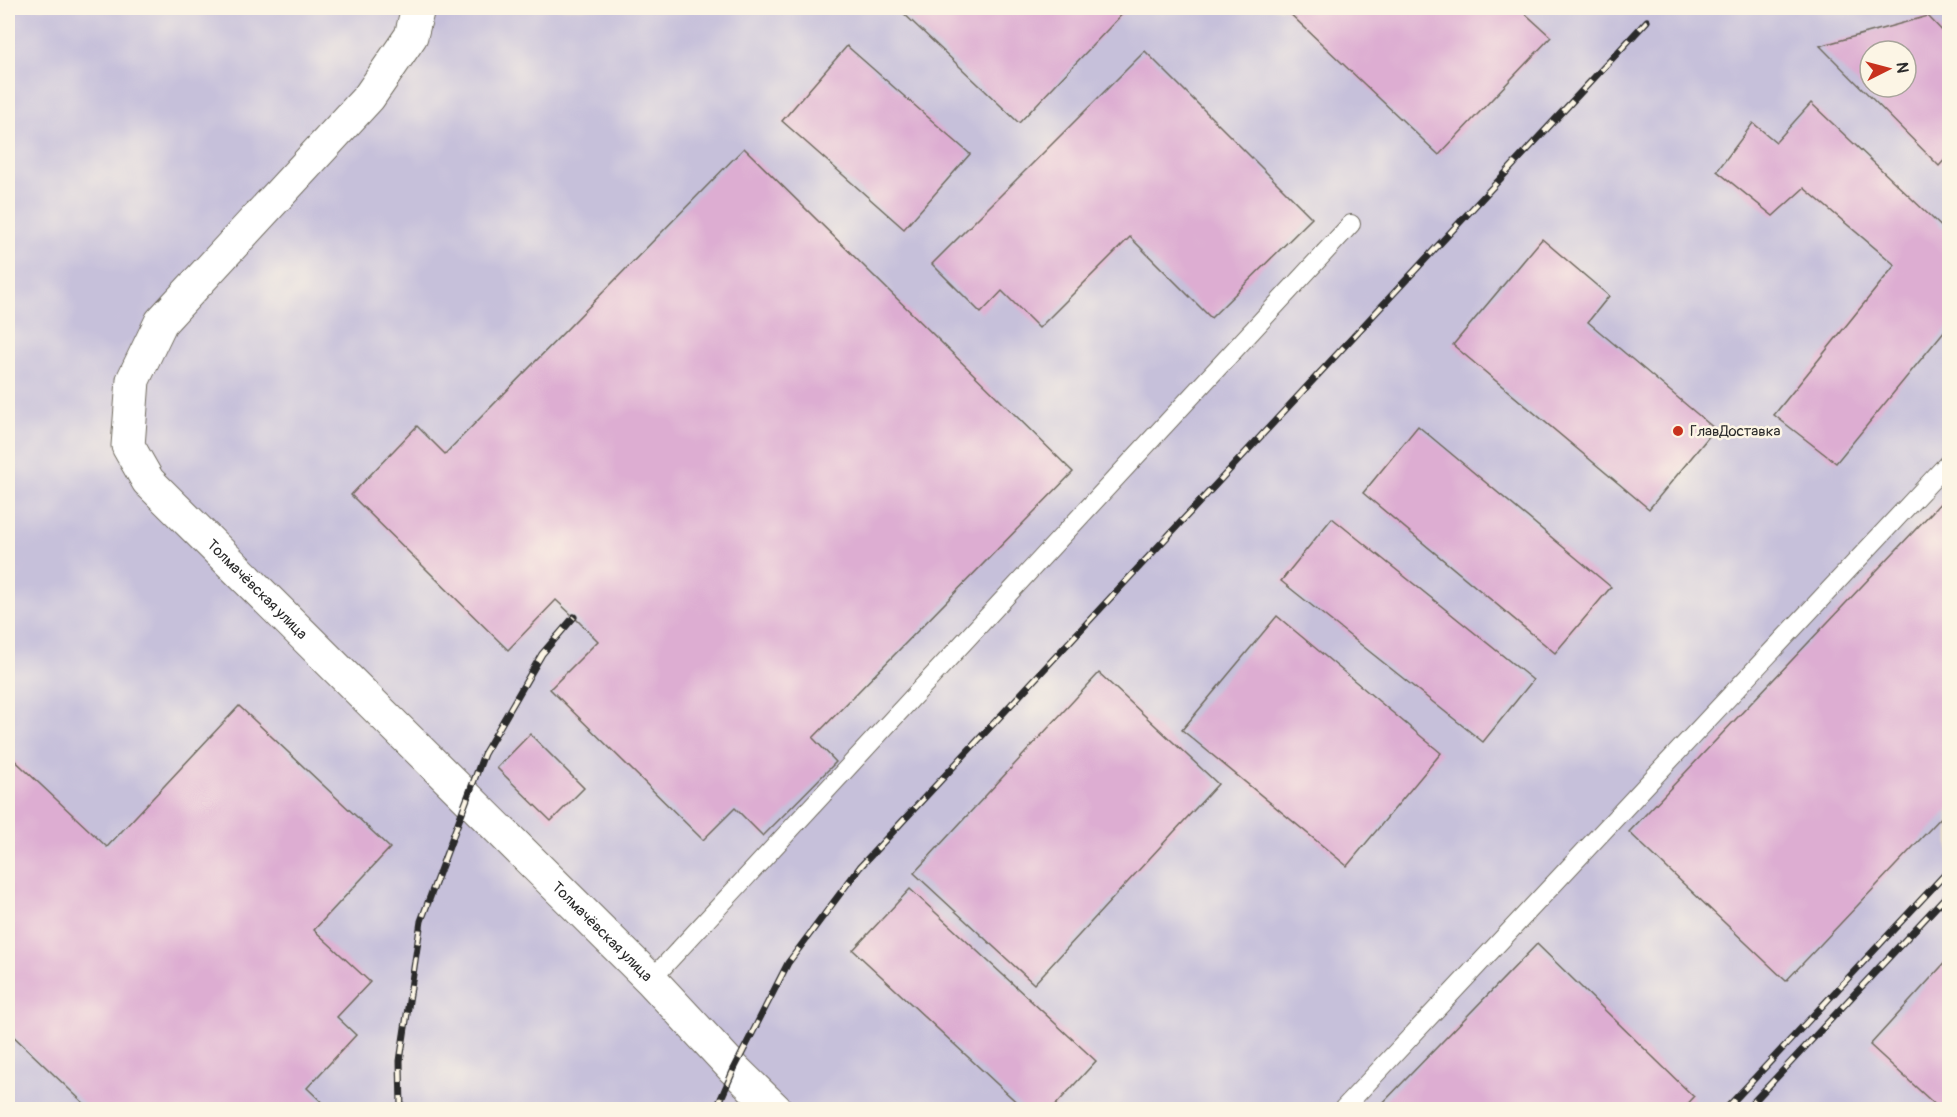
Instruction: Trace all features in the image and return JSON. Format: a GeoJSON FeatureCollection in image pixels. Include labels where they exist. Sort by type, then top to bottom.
{"type":"FeatureCollection","features":[{"type":"Feature","properties":{"kind":"street","name":"Толмачёвская улица"},"geometry":{"type":"LineString","coordinates":[[418,8],[411,36],[369,97],[161,322],[133,380],[128,446],[148,481],[651,980],[734,1069],[776,1110]]}},
{"type":"Feature","properties":{"kind":"lane"},"geometry":{"type":"LineString","coordinates":[[651,980],[1351,224]]}},
{"type":"Feature","properties":{"kind":"lane"},"geometry":{"type":"LineString","coordinates":[[1342,1110],[1950,460]]}},
{"type":"Feature","properties":{"kind":"shaded area"},"geometry":{"type":"Polygon","coordinates":[[[8,8],[1949,8],[1949,1109],[8,1109],[8,8]]]}},
{"type":"Feature","properties":{"kind":"building"},"geometry":{"type":"Polygon","coordinates":[[[1128,8],[1019,123],[899,9],[1128,8]]]}},
{"type":"Feature","properties":{"kind":"building"},"geometry":{"type":"Polygon","coordinates":[[[1284,8],[1519,8],[1551,37],[1439,155],[1284,8]]]}},
{"type":"Feature","properties":{"kind":"building"},"geometry":{"type":"Polygon","coordinates":[[[1928,16],[1950,39],[1950,154],[1939,166],[1873,99],[1918,99],[1918,39],[1858,39],[1858,84],[1820,46],[1928,16]]]}},
{"type":"Feature","properties":{"kind":"building"},"geometry":{"type":"Polygon","coordinates":[[[847,46],[970,154],[904,229],[782,121],[847,46]]]}},
{"type":"Feature","properties":{"kind":"building"},"geometry":{"type":"Polygon","coordinates":[[[1145,51],[1312,218],[1211,318],[1130,237],[1039,328],[1002,291],[981,313],[932,264],[1145,51]]]}},
{"type":"Feature","properties":{"kind":"building"},"geometry":{"type":"Polygon","coordinates":[[[1811,103],[1950,235],[1950,324],[1836,463],[1774,415],[1895,265],[1804,188],[1773,216],[1717,171],[1753,123],[1776,142],[1811,103]]]}},
{"type":"Feature","properties":{"kind":"building"},"geometry":{"type":"Polygon","coordinates":[[[744,148],[1073,472],[813,738],[836,762],[763,836],[735,808],[703,840],[550,689],[598,641],[574,617],[556,600],[508,650],[351,495],[417,426],[445,454],[744,148]]]}},
{"type":"Feature","properties":{"kind":"building"},"geometry":{"type":"Polygon","coordinates":[[[1542,239],[1609,296],[1588,322],[1715,429],[1649,509],[1453,345],[1542,239]]]}},
{"type":"Feature","properties":{"kind":"building"},"geometry":{"type":"Polygon","coordinates":[[[1418,426],[1611,587],[1555,653],[1363,493],[1418,426]]]}},
{"type":"Feature","properties":{"kind":"building"},"geometry":{"type":"Polygon","coordinates":[[[1950,493],[1950,808],[1786,981],[1629,832],[1950,493]]]}},
{"type":"Feature","properties":{"kind":"building"},"geometry":{"type":"Polygon","coordinates":[[[1332,518],[1533,680],[1483,742],[1281,581],[1332,518]]]}},
{"type":"Feature","properties":{"kind":"building"},"geometry":{"type":"Polygon","coordinates":[[[1277,616],[1441,753],[1347,866],[1182,730],[1277,616]]]}},
{"type":"Feature","properties":{"kind":"building"},"geometry":{"type":"Polygon","coordinates":[[[1099,673],[1218,784],[1034,984],[914,873],[1099,673]]]}},
{"type":"Feature","properties":{"kind":"building"},"geometry":{"type":"Polygon","coordinates":[[[239,706],[390,848],[314,930],[370,982],[337,1017],[356,1035],[307,1088],[330,1110],[91,1110],[8,1031],[8,754],[107,847],[239,706]]]}},
{"type":"Feature","properties":{"kind":"building"},"geometry":{"type":"Polygon","coordinates":[[[530,734],[584,788],[551,821],[497,768],[530,734]]]}},
{"type":"Feature","properties":{"kind":"building"},"geometry":{"type":"Polygon","coordinates":[[[910,889],[1096,1061],[1051,1110],[1025,1110],[853,950],[910,889]]]}},
{"type":"Feature","properties":{"kind":"building"},"geometry":{"type":"Polygon","coordinates":[[[1537,944],[1694,1097],[1682,1110],[1376,1110],[1537,944]]]}},
{"type":"Feature","properties":{"kind":"building"},"geometry":{"type":"Polygon","coordinates":[[[1950,957],[1950,1110],[1941,1110],[1870,1045],[1950,957]]]}},
{"type":"Feature","properties":{"kind":"railway"},"geometry":{"type":"LineString","coordinates":[[716,1110],[734,1069],[788,963],[860,867],[1647,21]]}},
{"type":"Feature","properties":{"kind":"railway"},"geometry":{"type":"LineString","coordinates":[[401,1110],[400,1061],[421,921],[484,754],[542,654],[574,617]]}},
{"type":"Feature","properties":{"kind":"railway"},"geometry":{"type":"LineString","coordinates":[[1725,1110],[1950,869]]}},
{"type":"Feature","properties":{"kind":"railway"},"geometry":{"type":"LineString","coordinates":[[1746,1110],[1950,892]]}},
{"type":"Feature","properties":{"kind":"place","name":"ГлавДоставка"},"geometry":{"type":"Point","coordinates":[1678,431]}}]}
